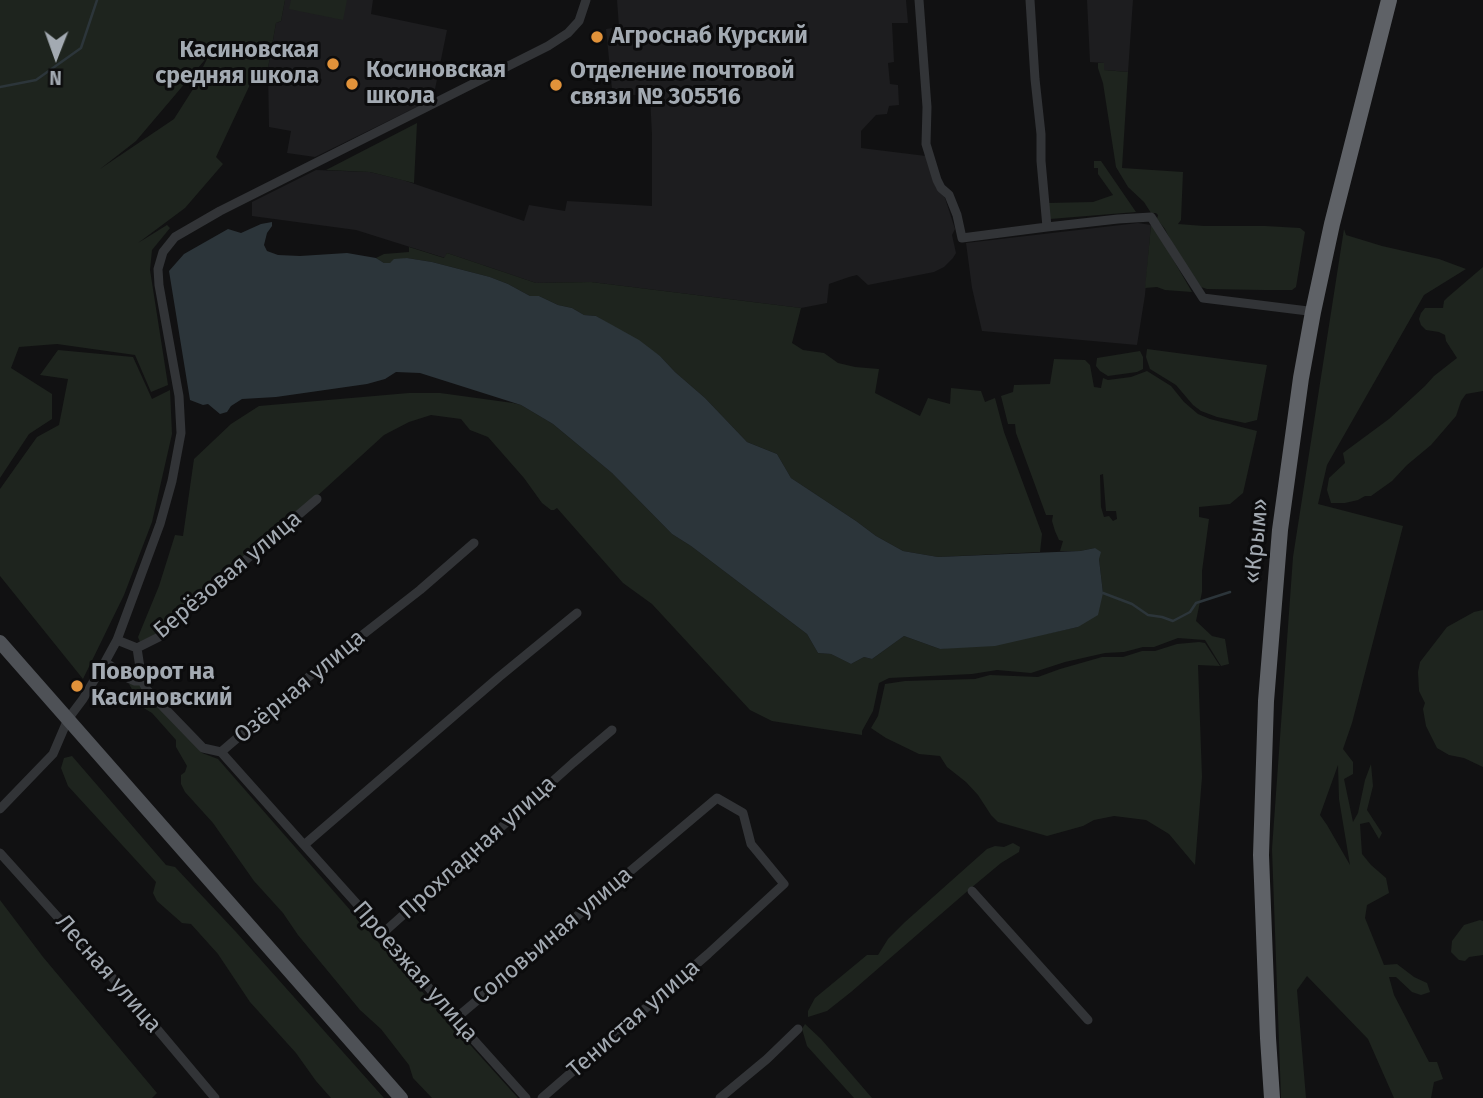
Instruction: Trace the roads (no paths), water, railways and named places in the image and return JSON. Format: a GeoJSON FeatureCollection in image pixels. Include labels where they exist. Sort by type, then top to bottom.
{"type":"FeatureCollection","features":[{"type":"Feature","properties":{"kind":"highway"},"geometry":{"type":"LineString","coordinates":[[1267,1098],[1255,854],[1267,601],[1281,476],[1316,263],[1353,108],[1383,0]]}},
{"type":"Feature","properties":{"kind":"highway","name":"«Крым»"},"geometry":{"type":"LineString","coordinates":[[1272,1098],[1261,855],[1266,701],[1280,530],[1313,312],[1332,225],[1389,0]]}},
{"type":"Feature","properties":{"kind":"main road"},"geometry":{"type":"LineString","coordinates":[[0,642],[401,1098]]}},
{"type":"Feature","properties":{"kind":"street"},"geometry":{"type":"LineString","coordinates":[[0,809],[52,754],[68,719],[105,662],[117,640],[160,524],[181,433],[179,396],[159,285],[158,269],[163,252],[175,237],[220,211],[548,46],[568,33],[579,21],[586,0]]}},
{"type":"Feature","properties":{"kind":"street"},"geometry":{"type":"LineString","coordinates":[[919,0],[927,107],[926,144],[936,180],[949,195],[957,215],[962,238],[1151,217],[1203,298],[1308,311]]}},
{"type":"Feature","properties":{"kind":"street"},"geometry":{"type":"LineString","coordinates":[[1030,0],[1047,227]]}},
{"type":"Feature","properties":{"kind":"street","name":"Берёзовая улица"},"geometry":{"type":"LineString","coordinates":[[137,648],[159,636],[317,499]]}},
{"type":"Feature","properties":{"kind":"street","name":"Озёрная улица"},"geometry":{"type":"LineString","coordinates":[[142,681],[203,748],[221,752],[306,679],[420,590],[474,543]]}},
{"type":"Feature","properties":{"kind":"street"},"geometry":{"type":"LineString","coordinates":[[304,845],[577,613]]}},
{"type":"Feature","properties":{"kind":"street"},"geometry":{"type":"LineString","coordinates":[[105,662],[128,678],[142,681],[137,648],[117,640]]}},
{"type":"Feature","properties":{"kind":"street","name":"Прохладная улица"},"geometry":{"type":"LineString","coordinates":[[383,933],[612,730]]}},
{"type":"Feature","properties":{"kind":"street","name":"Проезжая улица"},"geometry":{"type":"LineString","coordinates":[[221,752],[526,1098]]}},
{"type":"Feature","properties":{"kind":"street","name":"Соловьиная улица"},"geometry":{"type":"LineString","coordinates":[[456,1019],[717,797],[743,813],[751,845],[785,884],[726,939]]}},
{"type":"Feature","properties":{"kind":"street","name":"Лесная улица"},"geometry":{"type":"LineString","coordinates":[[0,852],[136,1004],[215,1098]]}},
{"type":"Feature","properties":{"kind":"street"},"geometry":{"type":"LineString","coordinates":[[972,891],[1088,1020]]}},
{"type":"Feature","properties":{"kind":"street","name":"Тенистая улица"},"geometry":{"type":"LineString","coordinates":[[542,1098],[726,939]]}},
{"type":"Feature","properties":{"kind":"street"},"geometry":{"type":"LineString","coordinates":[[720,1098],[798,1029]]}},
{"type":"Feature","properties":{"kind":"waterway"},"geometry":{"type":"LineString","coordinates":[[0,87],[36,80],[81,48],[97,0]]}},
{"type":"Feature","properties":{"kind":"waterway"},"geometry":{"type":"LineString","coordinates":[[1103,593],[1132,604],[1148,615],[1173,621],[1190,612],[1196,603],[1230,592]]}},
{"type":"Feature","properties":{"kind":"place","name":"Агроснаб Курский"},"geometry":{"type":"Point","coordinates":[597,37]}},
{"type":"Feature","properties":{"kind":"place","name":"Касиновская средняя школа"},"geometry":{"type":"Point","coordinates":[333,64]}},
{"type":"Feature","properties":{"kind":"place","name":"Косиновская школа"},"geometry":{"type":"Point","coordinates":[352,84]}},
{"type":"Feature","properties":{"kind":"place","name":"Отделение почтовой связи № 305516"},"geometry":{"type":"Point","coordinates":[556,85]}},
{"type":"Feature","properties":{"kind":"place","name":"Поворот на Касиновский"},"geometry":{"type":"Point","coordinates":[77,686]}}]}
